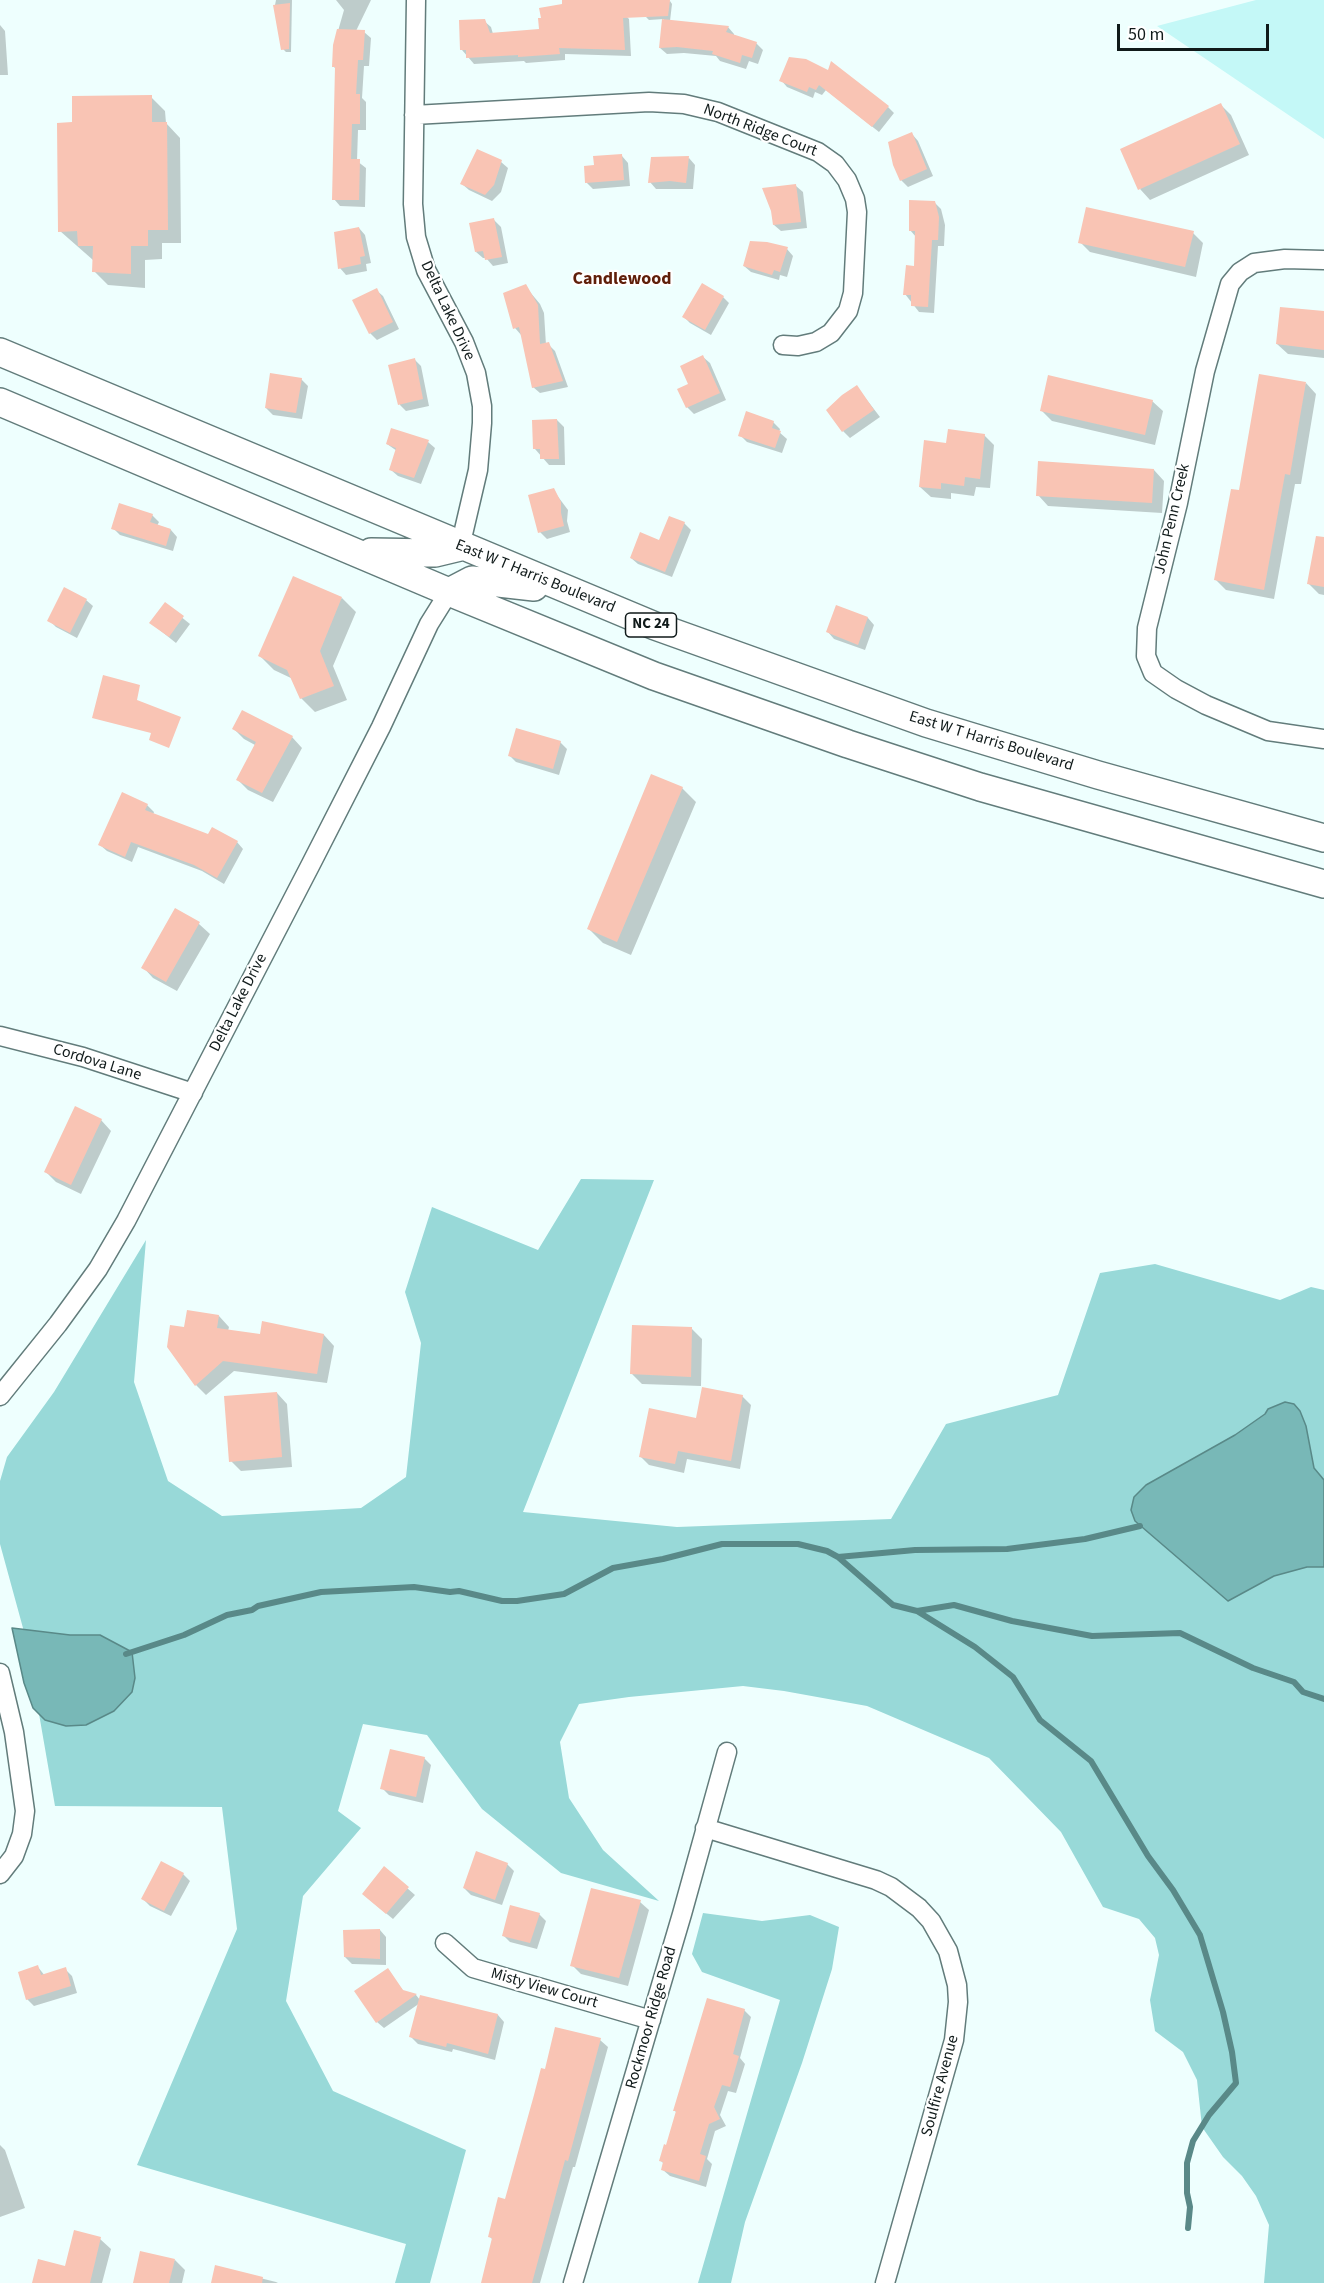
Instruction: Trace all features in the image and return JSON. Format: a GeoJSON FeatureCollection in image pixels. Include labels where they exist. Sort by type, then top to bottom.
{"type":"FeatureCollection","features":[{"type":"Feature","properties":{"kind":"main road","name":"East W T Harris Boulevard"},"geometry":{"type":"LineString","coordinates":[[0,352],[460,547],[665,630],[926,723],[1098,775],[1324,838]]}},
{"type":"Feature","properties":{"kind":"main road"},"geometry":{"type":"LineString","coordinates":[[0,402],[654,676],[848,744],[980,787],[1324,884]]}},
{"type":"Feature","properties":{"kind":"main road"},"geometry":{"type":"LineString","coordinates":[[349,549],[388,553],[435,553],[460,547]]}},
{"type":"Feature","properties":{"kind":"main road"},"geometry":{"type":"LineString","coordinates":[[449,592],[472,580],[501,582],[577,594]]}},
{"type":"Feature","properties":{"kind":"street","name":"Delta Lake Drive"},"geometry":{"type":"LineString","coordinates":[[416,0],[413,204],[416,237],[426,270],[464,342],[476,373],[482,406],[483,423],[478,470],[460,547]]}},
{"type":"Feature","properties":{"kind":"street","name":"North Ridge Court"},"geometry":{"type":"LineString","coordinates":[[414,115],[649,102],[684,104],[718,112],[818,152],[835,164],[847,180],[855,199],[857,212],[853,293],[848,311],[831,333],[816,342],[798,346],[783,345]]}},
{"type":"Feature","properties":{"kind":"street","name":"John Penn Creek"},"geometry":{"type":"LineString","coordinates":[[1324,260],[1284,259],[1254,263],[1240,272],[1230,284],[1205,371],[1178,503],[1147,628],[1146,656],[1153,673],[1176,689],[1206,705],[1268,731],[1324,739]]}},
{"type":"Feature","properties":{"kind":"street","name":"Delta Lake Drive"},"geometry":{"type":"LineString","coordinates":[[0,1396],[58,1324],[98,1269],[126,1221],[365,758],[429,624],[449,592]]}},
{"type":"Feature","properties":{"kind":"street","name":"Cordova Lane"},"geometry":{"type":"LineString","coordinates":[[0,1036],[82,1057],[193,1093]]}},
{"type":"Feature","properties":{"kind":"street"},"geometry":{"type":"LineString","coordinates":[[0,1673],[14,1732],[25,1811],[22,1834],[14,1856],[0,1874]]}},
{"type":"Feature","properties":{"kind":"street","name":"Rockmoor Ridge Road"},"geometry":{"type":"LineString","coordinates":[[573,2283],[727,1752]]}},
{"type":"Feature","properties":{"kind":"street","name":"Soulfire Avenue"},"geometry":{"type":"LineString","coordinates":[[705,1828],[876,1880],[891,1887],[930,1921],[948,1952],[954,1968],[958,1994],[954,2040],[885,2283]]}},
{"type":"Feature","properties":{"kind":"street","name":"Misty View Court"},"geometry":{"type":"LineString","coordinates":[[445,1943],[473,1968],[651,2020]]}},
{"type":"Feature","properties":{"kind":"shaded area"},"geometry":{"type":"Polygon","coordinates":[[[1256,0],[1324,0],[1324,139],[1157,26],[1256,0]]]}},
{"type":"Feature","properties":{"kind":"shaded area"},"geometry":{"type":"Polygon","coordinates":[[[581,1179],[654,1180],[523,1512],[677,1527],[891,1519],[946,1424],[1058,1395],[1100,1273],[1155,1264],[1280,1300],[1311,1287],[1324,1290],[1324,2283],[1264,2283],[1269,2225],[1256,2196],[1242,2176],[1223,2157],[1202,2127],[1197,2080],[1183,2052],[1155,2031],[1150,2000],[1159,1955],[1155,1938],[1139,1919],[1103,1907],[1061,1832],[989,1758],[867,1706],[743,1686],[579,1704],[560,1742],[569,1798],[603,1850],[659,1901],[561,1873],[482,1809],[427,1735],[363,1724],[338,1811],[361,1828],[303,1896],[286,2001],[333,2091],[466,2150],[430,2283],[395,2283],[406,2244],[137,2165],[237,1929],[222,1807],[55,1806],[26,1639],[0,1544],[0,1481],[7,1457],[54,1392],[146,1240],[134,1382],[168,1481],[222,1516],[361,1508],[406,1477],[421,1343],[405,1292],[432,1207],[538,1250],[581,1179]]]}},
{"type":"Feature","properties":{"kind":"shaded area"},"geometry":{"type":"Polygon","coordinates":[[[1285,1402],[1294,1404],[1300,1411],[1306,1426],[1314,1468],[1324,1480],[1324,1567],[1307,1567],[1274,1576],[1228,1601],[1135,1521],[1131,1510],[1134,1497],[1146,1485],[1235,1435],[1265,1414],[1268,1409],[1285,1402]]]}},
{"type":"Feature","properties":{"kind":"shaded area"},"geometry":{"type":"Polygon","coordinates":[[[12,1628],[70,1635],[100,1635],[132,1652],[135,1678],[132,1692],[114,1711],[86,1725],[66,1726],[45,1720],[33,1708],[24,1683],[12,1628]]]}},
{"type":"Feature","properties":{"kind":"shaded area"},"geometry":{"type":"Polygon","coordinates":[[[703,1913],[762,1921],[810,1915],[839,1927],[832,1969],[802,2063],[745,2222],[731,2283],[698,2283],[780,2000],[702,1972],[692,1954],[703,1913]]]}},
{"type":"Feature","properties":{"kind":"building"},"geometry":{"type":"Polygon","coordinates":[[[562,0],[670,0],[668,16],[623,18],[625,50],[559,48],[560,54],[466,58],[466,50],[460,50],[459,20],[485,19],[490,33],[539,29],[538,18],[541,18],[539,8],[562,4],[562,0]]]}},
{"type":"Feature","properties":{"kind":"building"},"geometry":{"type":"Polygon","coordinates":[[[290,3],[289,49],[281,50],[273,5],[290,3]]]}},
{"type":"Feature","properties":{"kind":"building"},"geometry":{"type":"Polygon","coordinates":[[[662,19],[729,26],[726,32],[757,42],[752,58],[742,55],[740,63],[712,54],[713,51],[677,47],[659,48],[662,19]]]}},
{"type":"Feature","properties":{"kind":"building"},"geometry":{"type":"Polygon","coordinates":[[[337,29],[365,30],[363,60],[358,60],[356,94],[360,94],[360,124],[352,124],[351,159],[360,159],[359,200],[332,200],[335,67],[332,67],[333,45],[337,29]]]}},
{"type":"Feature","properties":{"kind":"building"},"geometry":{"type":"Polygon","coordinates":[[[789,57],[806,59],[828,70],[831,61],[889,106],[872,127],[819,85],[816,90],[809,87],[807,92],[779,81],[789,57]]]}},
{"type":"Feature","properties":{"kind":"building"},"geometry":{"type":"Polygon","coordinates":[[[152,95],[152,122],[167,122],[168,230],[148,230],[148,246],[131,246],[131,274],[92,272],[93,246],[78,246],[77,231],[58,232],[57,123],[72,122],[72,96],[152,95]]]}},
{"type":"Feature","properties":{"kind":"building"},"geometry":{"type":"Polygon","coordinates":[[[1221,103],[1240,144],[1138,190],[1120,149],[1221,103]]]}},
{"type":"Feature","properties":{"kind":"building"},"geometry":{"type":"Polygon","coordinates":[[[912,132],[927,169],[900,181],[893,165],[888,142],[912,132]]]}},
{"type":"Feature","properties":{"kind":"building"},"geometry":{"type":"Polygon","coordinates":[[[477,149],[502,160],[494,185],[485,195],[460,184],[477,149]]]}},
{"type":"Feature","properties":{"kind":"building"},"geometry":{"type":"Polygon","coordinates":[[[622,154],[624,180],[585,183],[584,166],[594,165],[593,156],[622,154]]]}},
{"type":"Feature","properties":{"kind":"building"},"geometry":{"type":"Polygon","coordinates":[[[689,156],[686,183],[670,181],[648,183],[651,157],[689,156]]]}},
{"type":"Feature","properties":{"kind":"building"},"geometry":{"type":"Polygon","coordinates":[[[796,184],[801,222],[773,225],[771,211],[762,188],[796,184]]]}},
{"type":"Feature","properties":{"kind":"building"},"geometry":{"type":"Polygon","coordinates":[[[909,200],[935,201],[939,217],[938,240],[932,240],[928,307],[911,306],[911,295],[903,295],[906,265],[914,266],[915,231],[909,231],[909,200]]]}},
{"type":"Feature","properties":{"kind":"building"},"geometry":{"type":"Polygon","coordinates":[[[1086,207],[1194,231],[1185,267],[1078,243],[1086,207]]]}},
{"type":"Feature","properties":{"kind":"building"},"geometry":{"type":"Polygon","coordinates":[[[494,218],[502,257],[485,260],[483,251],[475,252],[469,223],[494,218]]]}},
{"type":"Feature","properties":{"kind":"building"},"geometry":{"type":"Polygon","coordinates":[[[359,227],[365,256],[360,257],[361,264],[338,269],[334,232],[359,227]]]}},
{"type":"Feature","properties":{"kind":"building"},"geometry":{"type":"Polygon","coordinates":[[[750,241],[788,247],[780,272],[774,270],[772,275],[743,266],[750,241]]]}},
{"type":"Feature","properties":{"kind":"building"},"geometry":{"type":"Polygon","coordinates":[[[702,283],[724,296],[705,330],[682,317],[702,283]]]}},
{"type":"Feature","properties":{"kind":"building"},"geometry":{"type":"Polygon","coordinates":[[[526,284],[538,305],[540,344],[549,342],[563,381],[532,388],[519,327],[513,329],[503,293],[526,284]]]}},
{"type":"Feature","properties":{"kind":"building"},"geometry":{"type":"Polygon","coordinates":[[[377,288],[393,322],[369,334],[352,300],[377,288]]]}},
{"type":"Feature","properties":{"kind":"building"},"geometry":{"type":"Polygon","coordinates":[[[1280,307],[1324,311],[1324,350],[1276,344],[1280,307]]]}},
{"type":"Feature","properties":{"kind":"building"},"geometry":{"type":"Polygon","coordinates":[[[703,355],[720,393],[686,408],[677,389],[688,384],[680,366],[703,355]]]}},
{"type":"Feature","properties":{"kind":"building"},"geometry":{"type":"Polygon","coordinates":[[[415,358],[423,399],[398,405],[388,365],[415,358]]]}},
{"type":"Feature","properties":{"kind":"building"},"geometry":{"type":"Polygon","coordinates":[[[270,373],[302,378],[296,413],[265,408],[270,373]]]}},
{"type":"Feature","properties":{"kind":"building"},"geometry":{"type":"Polygon","coordinates":[[[1259,374],[1306,382],[1290,475],[1285,474],[1264,590],[1214,580],[1231,489],[1239,490],[1259,374]]]}},
{"type":"Feature","properties":{"kind":"building"},"geometry":{"type":"Polygon","coordinates":[[[1048,375],[1153,400],[1145,435],[1040,411],[1048,375]]]}},
{"type":"Feature","properties":{"kind":"building"},"geometry":{"type":"Polygon","coordinates":[[[857,385],[874,410],[842,432],[826,410],[857,385]]]}},
{"type":"Feature","properties":{"kind":"building"},"geometry":{"type":"Polygon","coordinates":[[[746,411],[774,421],[772,428],[781,431],[775,448],[738,436],[746,411]]]}},
{"type":"Feature","properties":{"kind":"building"},"geometry":{"type":"Polygon","coordinates":[[[557,419],[559,459],[540,459],[540,449],[533,449],[532,420],[557,419]]]}},
{"type":"Feature","properties":{"kind":"building"},"geometry":{"type":"Polygon","coordinates":[[[391,428],[429,440],[414,478],[389,470],[396,448],[386,444],[391,428]]]}},
{"type":"Feature","properties":{"kind":"building"},"geometry":{"type":"Polygon","coordinates":[[[948,429],[985,434],[980,479],[965,477],[964,486],[941,483],[941,489],[919,487],[924,440],[946,443],[948,429]]]}},
{"type":"Feature","properties":{"kind":"building"},"geometry":{"type":"Polygon","coordinates":[[[1038,461],[1154,469],[1152,503],[1036,496],[1038,461]]]}},
{"type":"Feature","properties":{"kind":"building"},"geometry":{"type":"Polygon","coordinates":[[[554,488],[561,502],[564,526],[538,533],[528,495],[554,488]]]}},
{"type":"Feature","properties":{"kind":"building"},"geometry":{"type":"Polygon","coordinates":[[[119,503],[153,514],[150,522],[171,529],[166,546],[111,529],[119,503]]]}},
{"type":"Feature","properties":{"kind":"building"},"geometry":{"type":"Polygon","coordinates":[[[669,516],[685,522],[665,572],[630,558],[640,532],[659,540],[669,516]]]}},
{"type":"Feature","properties":{"kind":"building"},"geometry":{"type":"Polygon","coordinates":[[[1316,536],[1324,537],[1324,587],[1307,584],[1316,536]]]}},
{"type":"Feature","properties":{"kind":"building"},"geometry":{"type":"Polygon","coordinates":[[[293,576],[342,597],[320,651],[334,686],[300,699],[287,670],[258,656],[293,576]]]}},
{"type":"Feature","properties":{"kind":"building"},"geometry":{"type":"Polygon","coordinates":[[[64,587],[87,599],[70,633],[47,621],[64,587]]]}},
{"type":"Feature","properties":{"kind":"building"},"geometry":{"type":"Polygon","coordinates":[[[165,602],[184,616],[169,637],[149,623],[165,602]]]}},
{"type":"Feature","properties":{"kind":"building"},"geometry":{"type":"Polygon","coordinates":[[[836,605],[868,617],[858,645],[826,632],[836,605]]]}},
{"type":"Feature","properties":{"kind":"building"},"geometry":{"type":"Polygon","coordinates":[[[103,675],[140,685],[137,700],[181,717],[169,748],[149,740],[151,733],[92,718],[103,675]]]}},
{"type":"Feature","properties":{"kind":"building"},"geometry":{"type":"Polygon","coordinates":[[[242,710],[293,736],[262,793],[236,780],[256,742],[232,729],[242,710]]]}},
{"type":"Feature","properties":{"kind":"building"},"geometry":{"type":"Polygon","coordinates":[[[516,728],[561,741],[553,769],[508,756],[516,728]]]}},
{"type":"Feature","properties":{"kind":"building"},"geometry":{"type":"Polygon","coordinates":[[[651,774],[683,787],[617,942],[587,929],[651,774]]]}},
{"type":"Feature","properties":{"kind":"building"},"geometry":{"type":"Polygon","coordinates":[[[122,792],[148,804],[145,810],[208,834],[212,827],[238,841],[217,878],[194,865],[131,842],[125,857],[98,845],[122,792]]]}},
{"type":"Feature","properties":{"kind":"building"},"geometry":{"type":"Polygon","coordinates":[[[175,908],[200,922],[166,982],[141,968],[175,908]]]}},
{"type":"Feature","properties":{"kind":"building"},"geometry":{"type":"Polygon","coordinates":[[[75,1106],[102,1119],[71,1185],[44,1172],[75,1106]]]}},
{"type":"Feature","properties":{"kind":"building"},"geometry":{"type":"Polygon","coordinates":[[[187,1310],[219,1315],[217,1328],[260,1334],[262,1321],[324,1334],[317,1374],[223,1361],[195,1386],[167,1347],[170,1325],[184,1327],[187,1310]]]}},
{"type":"Feature","properties":{"kind":"building"},"geometry":{"type":"Polygon","coordinates":[[[632,1325],[692,1327],[691,1377],[630,1374],[632,1325]]]}},
{"type":"Feature","properties":{"kind":"building"},"geometry":{"type":"Polygon","coordinates":[[[702,1387],[743,1395],[731,1461],[678,1451],[675,1464],[639,1457],[649,1408],[696,1418],[702,1387]]]}},
{"type":"Feature","properties":{"kind":"building"},"geometry":{"type":"Polygon","coordinates":[[[277,1392],[282,1457],[229,1462],[224,1396],[277,1392]]]}},
{"type":"Feature","properties":{"kind":"building"},"geometry":{"type":"Polygon","coordinates":[[[390,1749],[425,1757],[416,1797],[380,1789],[390,1749]]]}},
{"type":"Feature","properties":{"kind":"building"},"geometry":{"type":"Polygon","coordinates":[[[476,1851],[508,1863],[495,1900],[463,1888],[476,1851]]]}},
{"type":"Feature","properties":{"kind":"building"},"geometry":{"type":"Polygon","coordinates":[[[161,1861],[184,1873],[164,1911],[141,1899],[161,1861]]]}},
{"type":"Feature","properties":{"kind":"building"},"geometry":{"type":"Polygon","coordinates":[[[384,1866],[409,1887],[386,1914],[362,1894],[384,1866]]]}},
{"type":"Feature","properties":{"kind":"building"},"geometry":{"type":"Polygon","coordinates":[[[591,1888],[641,1900],[619,1978],[570,1966],[591,1888]]]}},
{"type":"Feature","properties":{"kind":"building"},"geometry":{"type":"Polygon","coordinates":[[[510,1905],[540,1913],[530,1943],[502,1936],[510,1905]]]}},
{"type":"Feature","properties":{"kind":"building"},"geometry":{"type":"Polygon","coordinates":[[[380,1929],[380,1959],[344,1957],[343,1930],[380,1929]]]}},
{"type":"Feature","properties":{"kind":"building"},"geometry":{"type":"Polygon","coordinates":[[[38,1965],[41,1975],[66,1967],[71,1986],[26,2000],[18,1972],[38,1965]]]}},
{"type":"Feature","properties":{"kind":"building"},"geometry":{"type":"Polygon","coordinates":[[[388,1968],[403,1990],[417,1994],[376,2023],[354,1991],[388,1968]]]}},
{"type":"Feature","properties":{"kind":"building"},"geometry":{"type":"Polygon","coordinates":[[[420,1995],[498,2014],[488,2054],[447,2043],[446,2047],[409,2037],[420,1995]]]}},
{"type":"Feature","properties":{"kind":"building"},"geometry":{"type":"Polygon","coordinates":[[[707,1998],[745,2009],[733,2054],[739,2056],[730,2087],[722,2085],[714,2107],[720,2119],[709,2124],[700,2154],[706,2156],[699,2181],[661,2170],[663,2162],[659,2161],[664,2144],[666,2145],[676,2111],[673,2111],[707,1998]]]}},
{"type":"Feature","properties":{"kind":"building"},"geometry":{"type":"Polygon","coordinates":[[[555,2027],[601,2038],[568,2161],[565,2160],[532,2283],[481,2283],[492,2238],[488,2237],[498,2197],[505,2199],[541,2068],[545,2069],[555,2027]]]}},
{"type":"Feature","properties":{"kind":"building"},"geometry":{"type":"Polygon","coordinates":[[[74,2230],[101,2237],[90,2283],[32,2283],[38,2259],[65,2266],[74,2230]]]}},
{"type":"Feature","properties":{"kind":"building"},"geometry":{"type":"Polygon","coordinates":[[[140,2251],[175,2259],[169,2283],[133,2283],[140,2251]]]}},
{"type":"Feature","properties":{"kind":"building"},"geometry":{"type":"Polygon","coordinates":[[[215,2265],[263,2277],[262,2283],[211,2283],[215,2265]]]}},
{"type":"Feature","properties":{"kind":"waterway"},"geometry":{"type":"LineString","coordinates":[[838,1557],[915,1550],[1007,1549],[1085,1539],[1140,1526]]}},
{"type":"Feature","properties":{"kind":"waterway"},"geometry":{"type":"LineString","coordinates":[[126,1654],[184,1635],[227,1615],[321,1592],[414,1587],[459,1591],[502,1601],[517,1601],[564,1594],[613,1568],[663,1559],[722,1544],[798,1544],[827,1551],[838,1557],[893,1605],[917,1611],[975,1647],[1013,1677],[1040,1720],[1091,1761],[1148,1856],[1173,1890],[1200,1935],[1223,2012],[1236,2083],[1209,2115],[1193,2141],[1187,2163],[1187,2193],[1190,2207],[1188,2228]]}},
{"type":"Feature","properties":{"kind":"waterway"},"geometry":{"type":"LineString","coordinates":[[917,1611],[954,1605],[1012,1621],[1092,1636],[1180,1633],[1253,1668],[1294,1682],[1303,1692],[1324,1699]]}},
{"type":"Feature","properties":{"kind":"district","name":"Candlewood"},"geometry":{"type":"Point","coordinates":[622,280]}}]}
